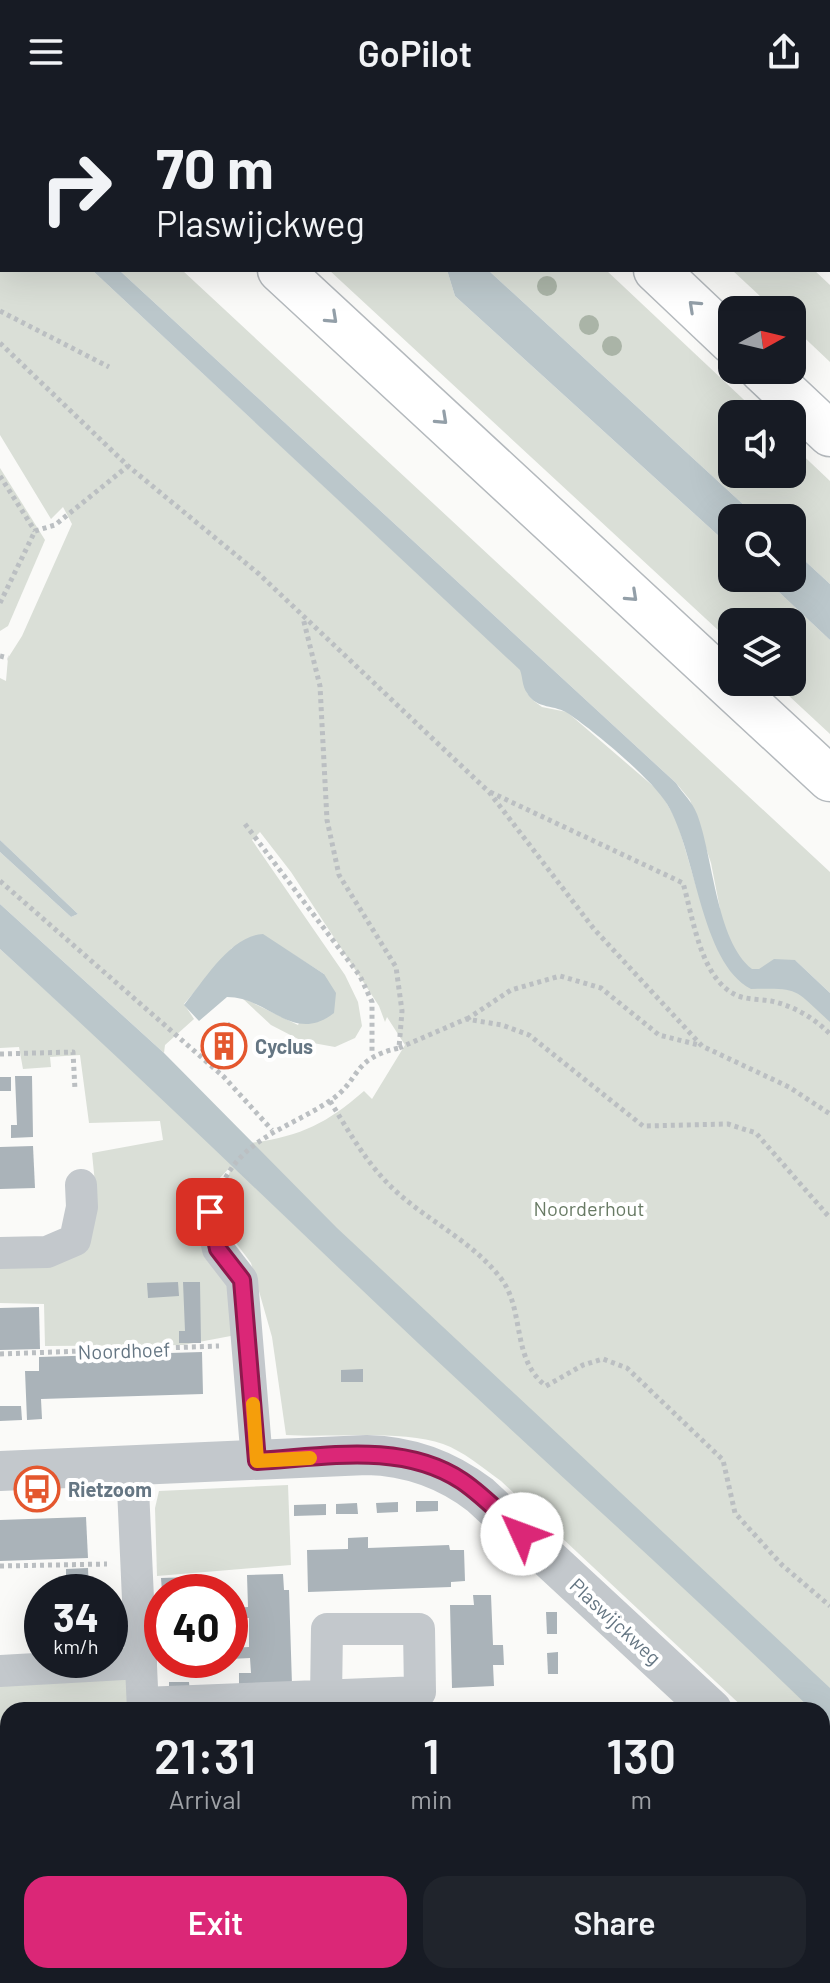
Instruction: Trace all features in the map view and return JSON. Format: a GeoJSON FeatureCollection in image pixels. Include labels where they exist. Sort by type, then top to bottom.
{"type":"FeatureCollection","features":[{"type":"Feature","properties":{"kind":"highway"},"geometry":{"type":"LineString","coordinates":[[282,272],[830,779]]}},
{"type":"Feature","properties":{"kind":"highway"},"geometry":{"type":"LineString","coordinates":[[658,272],[718,329]]}},
{"type":"Feature","properties":{"kind":"highway"},"geometry":{"type":"LineString","coordinates":[[777,384],[830,434]]}},
{"type":"Feature","properties":{"kind":"street"},"geometry":{"type":"LineString","coordinates":[[0,1253],[47,1252],[75,1240],[82,1207],[81,1185]]}},
{"type":"Feature","properties":{"kind":"street"},"geometry":{"type":"LineString","coordinates":[[210,1212],[218,1249],[242,1280],[257,1461]]}},
{"type":"Feature","properties":{"kind":"street","name":"Plaswijckweg"},"geometry":{"type":"LineString","coordinates":[[0,1471],[390,1455],[413,1460],[460,1480],[703,1702]]}},
{"type":"Feature","properties":{"kind":"street"},"geometry":{"type":"LineString","coordinates":[[132,1466],[143,1702]]}},
{"type":"Feature","properties":{"kind":"street"},"geometry":{"type":"LineString","coordinates":[[0,1671],[141,1663]]}},
{"type":"Feature","properties":{"kind":"street"},"geometry":{"type":"LineString","coordinates":[[224,1702],[326,1697]]}},
{"type":"Feature","properties":{"kind":"path"},"geometry":{"type":"LineString","coordinates":[[0,311],[109,367]]}},
{"type":"Feature","properties":{"kind":"path"},"geometry":{"type":"LineString","coordinates":[[0,343],[128,466],[259,574],[489,792],[594,929],[702,1046]]}},
{"type":"Feature","properties":{"kind":"path"},"geometry":{"type":"LineString","coordinates":[[0,603],[35,531],[55,525],[128,466]]}},
{"type":"Feature","properties":{"kind":"path"},"geometry":{"type":"LineString","coordinates":[[0,476],[35,531]]}},
{"type":"Feature","properties":{"kind":"path"},"geometry":{"type":"LineString","coordinates":[[303,615],[320,686],[327,820],[339,875],[396,967],[402,1011],[399,1048]]}},
{"type":"Feature","properties":{"kind":"path"},"geometry":{"type":"LineString","coordinates":[[0,656],[8,658]]}},
{"type":"Feature","properties":{"kind":"path"},"geometry":{"type":"LineString","coordinates":[[489,792],[683,883],[706,959],[727,989],[735,995],[773,1001],[813,1018],[830,1034]]}},
{"type":"Feature","properties":{"kind":"path"},"geometry":{"type":"LineString","coordinates":[[245,824],[360,976],[372,1002],[372,1054]]}},
{"type":"Feature","properties":{"kind":"path"},"geometry":{"type":"LineString","coordinates":[[0,881],[224,1077],[272,1130]]}},
{"type":"Feature","properties":{"kind":"path"},"geometry":{"type":"LineString","coordinates":[[228,1173],[272,1130],[330,1101],[372,1054],[399,1048],[466,1019],[511,990],[560,976],[601,988],[659,1035],[702,1046],[789,1087],[830,1114]]}},
{"type":"Feature","properties":{"kind":"path"},"geometry":{"type":"LineString","coordinates":[[466,1019],[502,1025],[529,1035],[643,1126],[728,1124],[756,1133],[830,1218]]}},
{"type":"Feature","properties":{"kind":"path"},"geometry":{"type":"LineString","coordinates":[[0,1054],[73,1052],[75,1090]]}},
{"type":"Feature","properties":{"kind":"path"},"geometry":{"type":"LineString","coordinates":[[330,1101],[369,1164],[400,1195],[487,1263],[503,1280],[529,1373],[546,1386],[583,1365],[603,1359],[627,1368],[723,1460],[735,1513],[782,1565],[830,1606]]}},
{"type":"Feature","properties":{"kind":"path","name":"Noordhoef"},"geometry":{"type":"LineString","coordinates":[[0,1354],[248,1345]]}},
{"type":"Feature","properties":{"kind":"path"},"geometry":{"type":"LineString","coordinates":[[0,1566],[136,1563]]}},
{"type":"Feature","properties":{"kind":"green space","name":"Noorderhout"},"geometry":{"type":"Polygon","coordinates":[[[0,272],[94,272],[521,670],[527,693],[534,701],[542,707],[567,712],[660,792],[677,821],[696,886],[720,909],[711,863],[690,800],[676,783],[121,272],[184,272],[830,872],[830,993],[795,960],[830,1017],[830,1702],[737,1702],[501,1481],[450,1447],[408,1437],[286,1435],[272,1337],[251,1263],[227,1231],[221,1208],[231,1166],[205,1194],[202,1221],[229,1290],[236,1335],[183,1345],[45,1346],[44,1304],[0,1303],[0,1266],[80,1254],[87,1243],[96,1206],[92,1153],[163,1140],[160,1121],[89,1123],[80,1055],[50,1057],[51,1067],[23,1069],[19,1047],[0,1048],[0,949],[143,1079],[307,1237],[312,1204],[251,1143],[284,1137],[312,1127],[364,1091],[372,1099],[405,1045],[387,1017],[385,1022],[379,1006],[291,872],[260,832],[252,840],[345,975],[358,1002],[362,1026],[355,1038],[335,1047],[302,1041],[271,1025],[241,997],[298,1025],[324,974],[263,935],[232,948],[184,1004],[194,1019],[165,1045],[164,1053],[0,904],[0,852],[71,917],[78,914],[0,840],[0,678],[6,681],[8,658],[22,636],[72,524],[63,507],[51,519],[0,435],[0,272]]]}},
{"type":"Feature","properties":{"kind":"green space"},"geometry":{"type":"Polygon","coordinates":[[[331,272],[448,272],[455,296],[718,535],[718,592],[779,592],[796,608],[718,608],[718,630],[331,272]]]}},
{"type":"Feature","properties":{"kind":"green space"},"geometry":{"type":"Polygon","coordinates":[[[490,272],[608,272],[718,375],[718,384],[727,384],[744,400],[718,400],[718,481],[490,272]]]}},
{"type":"Feature","properties":{"kind":"green space"},"geometry":{"type":"Polygon","coordinates":[[[734,272],[816,272],[830,285],[830,362],[806,339],[806,296],[760,296],[734,272]]]}},
{"type":"Feature","properties":{"kind":"green space"},"geometry":{"type":"Polygon","coordinates":[[[806,458],[830,481],[830,584],[806,562],[806,504],[743,504],[725,488],[806,488],[806,458]]]}},
{"type":"Feature","properties":{"kind":"green space"},"geometry":{"type":"Polygon","coordinates":[[[0,468],[45,540],[8,626],[0,631],[0,468]]]}},
{"type":"Feature","properties":{"kind":"green space"},"geometry":{"type":"Polygon","coordinates":[[[806,617],[830,640],[830,734],[789,696],[806,696],[806,617]]]}},
{"type":"Feature","properties":{"kind":"green space"},"geometry":{"type":"Polygon","coordinates":[[[288,1485],[291,1565],[157,1574],[155,1508],[159,1491],[288,1485]]]}},
{"type":"Feature","properties":{"kind":"green space"},"geometry":{"type":"Polygon","coordinates":[[[129,1677],[131,1702],[0,1702],[0,1684],[129,1677]]]}},
{"type":"Feature","properties":{"kind":"shaded area"},"geometry":{"type":"Polygon","coordinates":[[[94,272],[121,272],[676,783],[697,814],[723,918],[740,956],[752,969],[759,969],[774,959],[795,960],[830,993],[830,1022],[795,992],[751,989],[734,975],[710,932],[677,825],[660,794],[607,743],[569,714],[531,698],[524,688],[520,670],[94,272]]]}},
{"type":"Feature","properties":{"kind":"shaded area"},"geometry":{"type":"Polygon","coordinates":[[[448,272],[490,272],[718,481],[718,488],[725,488],[743,504],[718,504],[718,535],[455,296],[448,272]]]}},
{"type":"Feature","properties":{"kind":"shaded area"},"geometry":{"type":"Polygon","coordinates":[[[806,562],[830,584],[830,640],[806,617],[806,608],[796,608],[779,592],[806,592],[806,562]]]}},
{"type":"Feature","properties":{"kind":"shaded area"},"geometry":{"type":"Polygon","coordinates":[[[0,840],[78,914],[71,917],[0,852],[0,840]]]}},
{"type":"Feature","properties":{"kind":"shaded area"},"geometry":{"type":"Polygon","coordinates":[[[0,904],[164,1053],[337,1228],[830,1688],[830,1702],[804,1702],[0,949],[0,904]]]}},
{"type":"Feature","properties":{"kind":"shaded area"},"geometry":{"type":"Polygon","coordinates":[[[263,934],[324,974],[336,993],[334,1013],[319,1022],[306,1024],[293,1022],[242,999],[227,997],[199,1021],[184,1005],[229,951],[251,937],[263,934]]]}},
{"type":"Feature","properties":{"kind":"building","name":"Cyclus"},"geometry":{"type":"Polygon","coordinates":[[[229,1022],[247,1041],[218,1069],[200,1050],[229,1022]]]}},
{"type":"Feature","properties":{"kind":"building"},"geometry":{"type":"Polygon","coordinates":[[[15,1076],[32,1076],[33,1137],[11,1138],[11,1125],[17,1125],[15,1076]]]}},
{"type":"Feature","properties":{"kind":"building"},"geometry":{"type":"Polygon","coordinates":[[[0,1077],[11,1077],[11,1091],[0,1091],[0,1077]]]}},
{"type":"Feature","properties":{"kind":"building"},"geometry":{"type":"Polygon","coordinates":[[[33,1146],[35,1188],[0,1189],[0,1147],[33,1146]]]}},
{"type":"Feature","properties":{"kind":"building"},"geometry":{"type":"Polygon","coordinates":[[[178,1282],[179,1296],[148,1298],[147,1283],[178,1282]]]}},
{"type":"Feature","properties":{"kind":"building"},"geometry":{"type":"Polygon","coordinates":[[[183,1282],[200,1282],[201,1343],[179,1343],[179,1331],[185,1331],[183,1282]]]}},
{"type":"Feature","properties":{"kind":"building"},"geometry":{"type":"Polygon","coordinates":[[[39,1307],[40,1349],[0,1350],[0,1308],[39,1307]]]}},
{"type":"Feature","properties":{"kind":"building"},"geometry":{"type":"Polygon","coordinates":[[[202,1352],[203,1394],[41,1399],[42,1419],[27,1420],[25,1371],[39,1371],[39,1357],[202,1352]]]}},
{"type":"Feature","properties":{"kind":"building"},"geometry":{"type":"Polygon","coordinates":[[[363,1369],[363,1382],[341,1382],[341,1370],[363,1369]]]}},
{"type":"Feature","properties":{"kind":"building"},"geometry":{"type":"Polygon","coordinates":[[[0,1406],[21,1406],[22,1420],[0,1421],[0,1406]]]}},
{"type":"Feature","properties":{"kind":"building"},"geometry":{"type":"Polygon","coordinates":[[[416,1501],[438,1501],[438,1511],[416,1512],[416,1501]]]}},
{"type":"Feature","properties":{"kind":"building"},"geometry":{"type":"Polygon","coordinates":[[[398,1502],[398,1512],[377,1513],[376,1503],[398,1502]]]}},
{"type":"Feature","properties":{"kind":"building"},"geometry":{"type":"Polygon","coordinates":[[[357,1503],[358,1514],[336,1514],[336,1504],[357,1503]]]}},
{"type":"Feature","properties":{"kind":"building"},"geometry":{"type":"Polygon","coordinates":[[[326,1504],[326,1515],[294,1516],[294,1505],[326,1504]]]}},
{"type":"Feature","properties":{"kind":"building"},"geometry":{"type":"Polygon","coordinates":[[[86,1517],[88,1558],[0,1561],[0,1520],[86,1517]]]}},
{"type":"Feature","properties":{"kind":"building"},"geometry":{"type":"Polygon","coordinates":[[[368,1537],[368,1548],[449,1545],[450,1550],[464,1550],[465,1581],[451,1582],[451,1587],[308,1592],[307,1550],[348,1549],[348,1538],[368,1537]]]}},
{"type":"Feature","properties":{"kind":"building"},"geometry":{"type":"Polygon","coordinates":[[[88,1568],[88,1574],[66,1574],[66,1569],[88,1568]]]}},
{"type":"Feature","properties":{"kind":"building"},"geometry":{"type":"Polygon","coordinates":[[[283,1574],[284,1590],[289,1590],[292,1685],[239,1687],[239,1678],[248,1678],[248,1673],[251,1673],[248,1658],[248,1575],[283,1574]]]}},
{"type":"Feature","properties":{"kind":"building"},"geometry":{"type":"Polygon","coordinates":[[[473,1595],[491,1595],[493,1645],[503,1645],[504,1665],[493,1665],[494,1686],[452,1688],[450,1605],[474,1605],[473,1595]]]}},
{"type":"Feature","properties":{"kind":"building"},"geometry":{"type":"Polygon","coordinates":[[[546,1612],[557,1612],[557,1634],[547,1634],[546,1612]]]}},
{"type":"Feature","properties":{"kind":"building"},"geometry":{"type":"Polygon","coordinates":[[[558,1652],[558,1674],[548,1674],[547,1653],[558,1652]]]}},
{"type":"Feature","properties":{"kind":"building"},"geometry":{"type":"Polygon","coordinates":[[[169,1682],[189,1682],[190,1694],[169,1694],[169,1682]]]}},
{"type":"Feature","properties":{"kind":"slow traffic"},"geometry":{"type":"LineString","coordinates":[[253,1404],[257,1461],[310,1458]]}},
{"type":"Feature","properties":{"kind":"place","name":"Cyclus"},"geometry":{"type":"Point","coordinates":[224,1046]}},
{"type":"Feature","properties":{"kind":"place","name":"Rietzoom"},"geometry":{"type":"Point","coordinates":[37,1489]}},
{"type":"Feature","properties":{"kind":"route"},"geometry":{"type":"LineString","coordinates":[[210,1212],[218,1249],[242,1280],[257,1461],[367,1455],[390,1455],[413,1460],[460,1480],[522,1534]]}}]}
